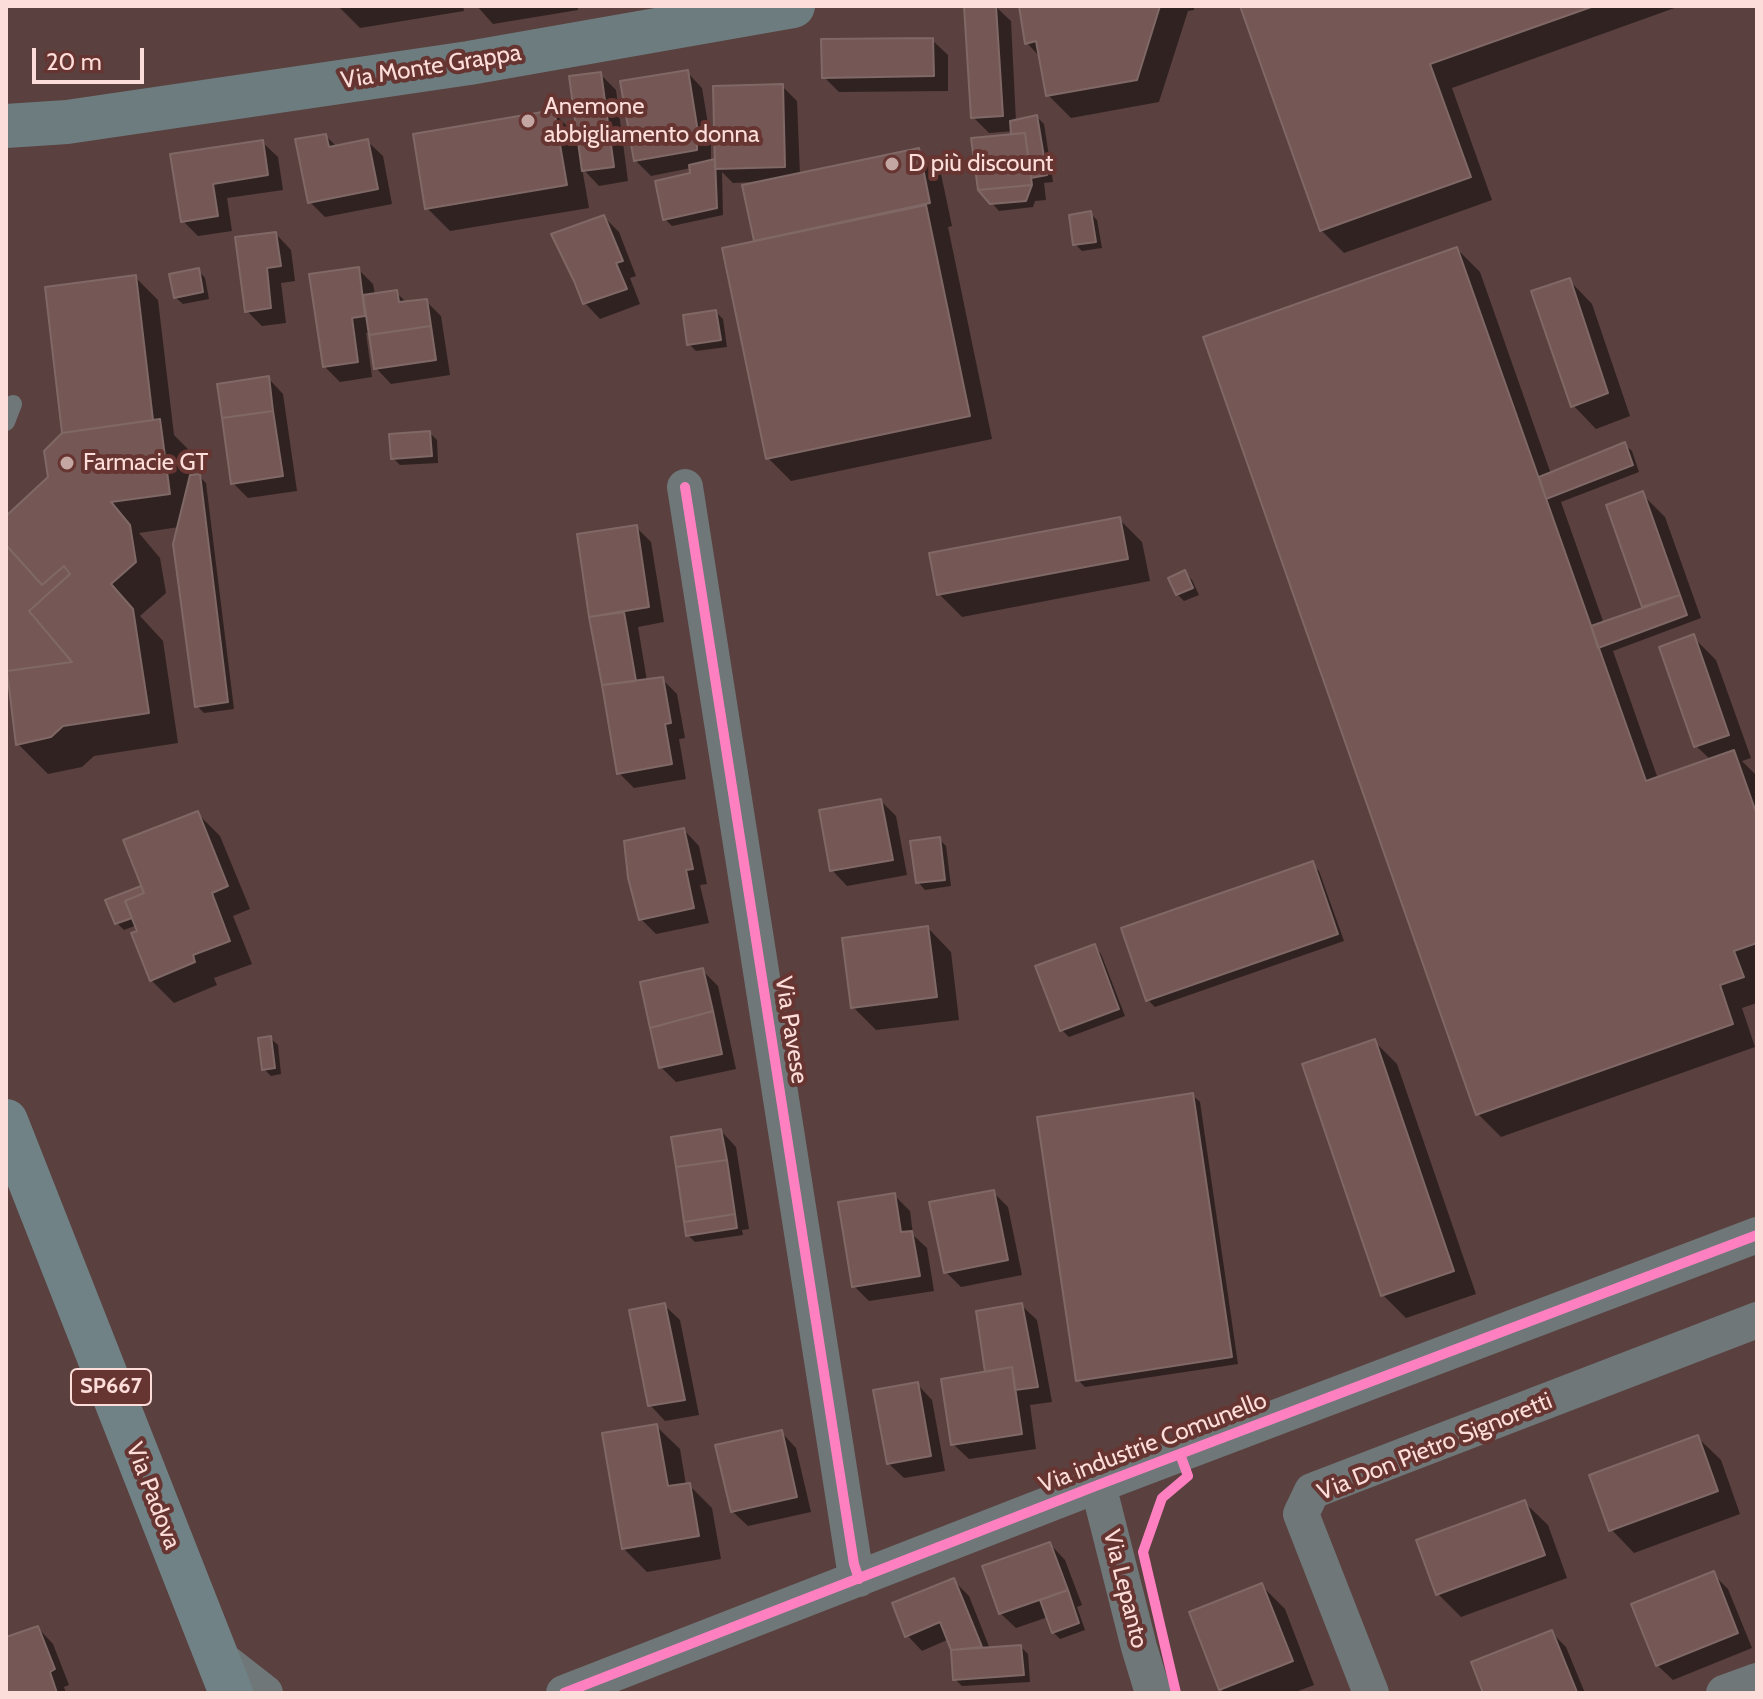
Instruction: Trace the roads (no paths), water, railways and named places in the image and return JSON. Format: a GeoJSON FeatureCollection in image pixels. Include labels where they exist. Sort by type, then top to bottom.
{"type":"FeatureCollection","features":[{"type":"Feature","properties":{"kind":"main road","name":"Via Monte Grappa"},"geometry":{"type":"LineString","coordinates":[[6,126],[67,122],[469,63],[784,7]]}},
{"type":"Feature","properties":{"kind":"main road","name":"Via Monte Grappa"},"geometry":{"type":"LineString","coordinates":[[6,147],[67,122]]}},
{"type":"Feature","properties":{"kind":"main road","name":"Via Padova"},"geometry":{"type":"LineString","coordinates":[[6,1121],[223,1673]]}},
{"type":"Feature","properties":{"kind":"street","name":"Via Pavese"},"geometry":{"type":"LineString","coordinates":[[685,487],[854,1564],[859,1579]]}},
{"type":"Feature","properties":{"kind":"street","name":"Via industrie Comunello"},"geometry":{"type":"LineString","coordinates":[[564,1693],[1098,1485],[1757,1235]]}},
{"type":"Feature","properties":{"kind":"street","name":"Via Don Pietro Signoretti"},"geometry":{"type":"LineString","coordinates":[[1371,1693],[1301,1514],[1312,1491],[1757,1320]]}},
{"type":"Feature","properties":{"kind":"street","name":"Via Lepanto"},"geometry":{"type":"LineString","coordinates":[[1098,1485],[1153,1693]]}},
{"type":"Feature","properties":{"kind":"street"},"geometry":{"type":"LineString","coordinates":[[223,1673],[265,1693]]}},
{"type":"Feature","properties":{"kind":"street"},"geometry":{"type":"LineString","coordinates":[[1724,1693],[1757,1681]]}},
{"type":"Feature","properties":{"kind":"lane"},"geometry":{"type":"LineString","coordinates":[[6,422],[13,404]]}},
{"type":"Feature","properties":{"kind":"place","name":"Anemone abbigliamento donna"},"geometry":{"type":"Point","coordinates":[528,121]}},
{"type":"Feature","properties":{"kind":"place","name":"D più discount"},"geometry":{"type":"Point","coordinates":[892,164]}},
{"type":"Feature","properties":{"kind":"place","name":"Farmacie GT"},"geometry":{"type":"Point","coordinates":[67,463]}}]}
